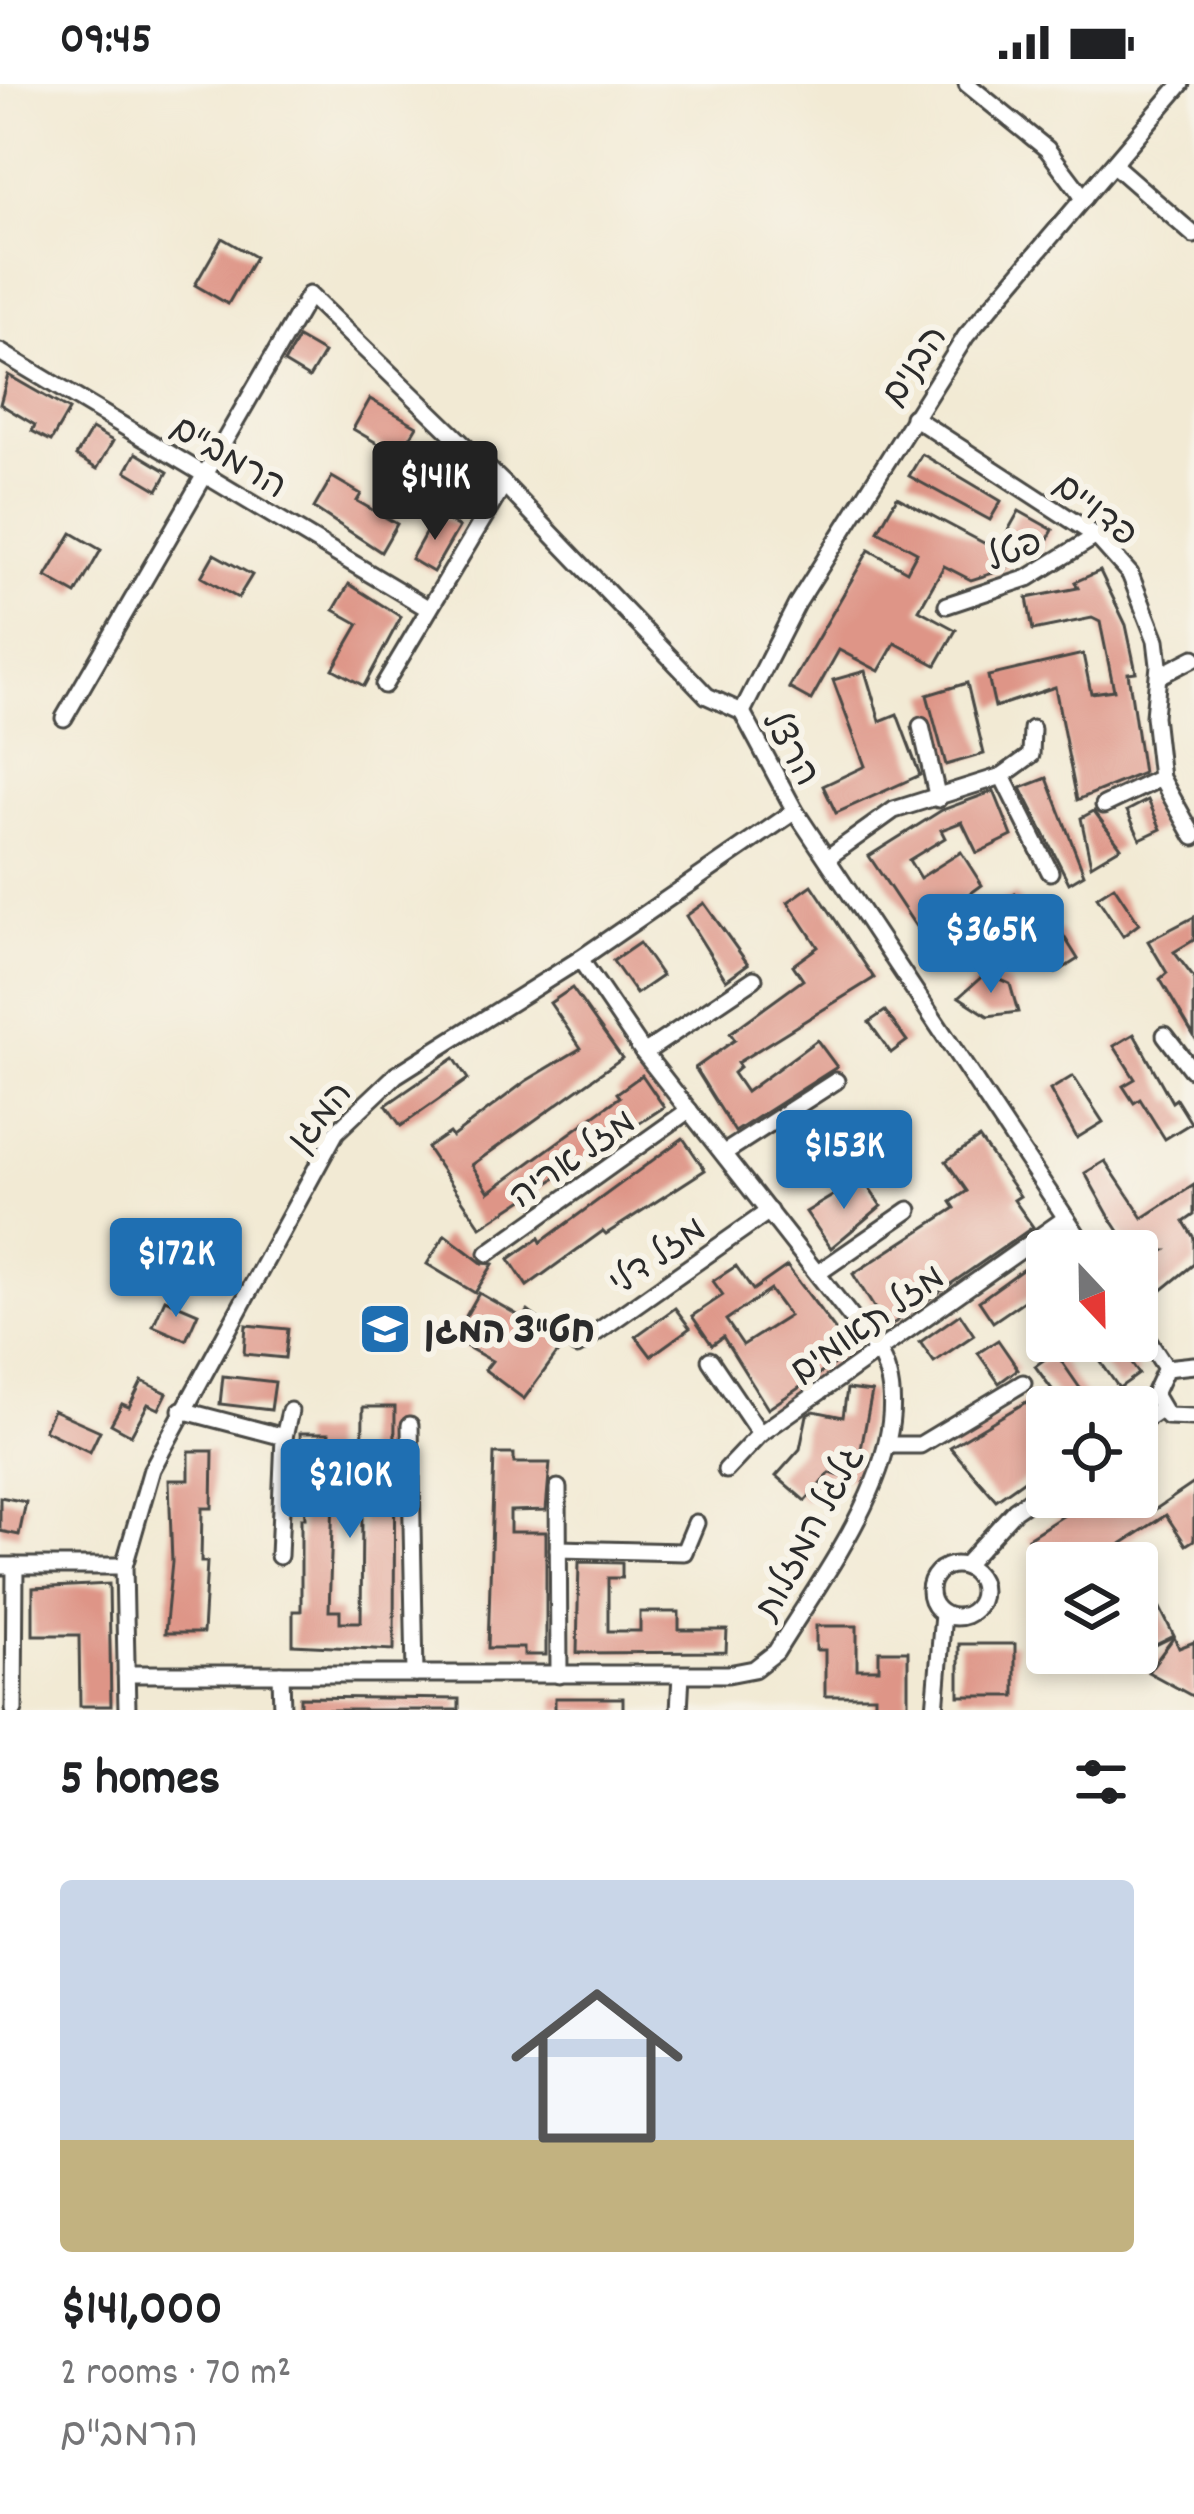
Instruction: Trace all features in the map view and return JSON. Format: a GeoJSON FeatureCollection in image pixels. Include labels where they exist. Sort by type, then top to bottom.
{"type":"FeatureCollection","features":[{"type":"Feature","properties":{"kind":"street"},"geometry":{"type":"LineString","coordinates":[[967,84],[1047,149],[1084,198]]}},
{"type":"Feature","properties":{"kind":"street","name":"הבנים"},"geometry":{"type":"LineString","coordinates":[[742,712],[797,604],[965,336],[1181,84]]}},
{"type":"Feature","properties":{"kind":"street"},"geometry":{"type":"LineString","coordinates":[[1115,166],[1194,235]]}},
{"type":"Feature","properties":{"kind":"street","name":"הרצל"},"geometry":{"type":"LineString","coordinates":[[205,476],[310,295],[504,484],[707,696],[742,712],[794,812],[1074,1230]]}},
{"type":"Feature","properties":{"kind":"street","name":"הרמב\"ם"},"geometry":{"type":"LineString","coordinates":[[0,352],[429,609]]}},
{"type":"Feature","properties":{"kind":"street","name":"פדויים"},"geometry":{"type":"LineString","coordinates":[[913,417],[1113,550],[1144,601],[1159,676],[1154,716],[1161,778],[1194,837]]}},
{"type":"Feature","properties":{"kind":"street"},"geometry":{"type":"LineString","coordinates":[[64,718],[205,476]]}},
{"type":"Feature","properties":{"kind":"street"},"geometry":{"type":"LineString","coordinates":[[385,685],[504,484]]}},
{"type":"Feature","properties":{"kind":"street","name":"פטל"},"geometry":{"type":"LineString","coordinates":[[947,604],[1028,578],[1096,536]]}},
{"type":"Feature","properties":{"kind":"street"},"geometry":{"type":"LineString","coordinates":[[1159,676],[1194,658]]}},
{"type":"Feature","properties":{"kind":"street"},"geometry":{"type":"LineString","coordinates":[[922,726],[938,799]]}},
{"type":"Feature","properties":{"kind":"street"},"geometry":{"type":"LineString","coordinates":[[827,858],[894,810],[1002,776],[1031,755],[1032,729]]}},
{"type":"Feature","properties":{"kind":"street"},"geometry":{"type":"LineString","coordinates":[[1002,776],[1050,872]]}},
{"type":"Feature","properties":{"kind":"street"},"geometry":{"type":"LineString","coordinates":[[1104,805],[1161,778]]}},
{"type":"Feature","properties":{"kind":"street","name":"המגן"},"geometry":{"type":"LineString","coordinates":[[127,1710],[124,1566],[152,1469],[310,1171],[358,1104],[794,812]]}},
{"type":"Feature","properties":{"kind":"street","name":"גלגל המזלות"},"geometry":{"type":"LineString","coordinates":[[125,1674],[681,1676],[754,1669],[776,1652],[842,1541],[887,1445],[894,1400],[877,1349],[644,1053],[580,959]]}},
{"type":"Feature","properties":{"kind":"street"},"geometry":{"type":"LineString","coordinates":[[644,1053],[754,979]]}},
{"type":"Feature","properties":{"kind":"street"},"geometry":{"type":"LineString","coordinates":[[1165,1035],[1193,1070]]}},
{"type":"Feature","properties":{"kind":"street"},"geometry":{"type":"LineString","coordinates":[[724,1154],[836,1082]]}},
{"type":"Feature","properties":{"kind":"street","name":"מזל אריה"},"geometry":{"type":"LineString","coordinates":[[488,1253],[689,1110]]}},
{"type":"Feature","properties":{"kind":"street"},"geometry":{"type":"LineString","coordinates":[[818,1273],[909,1210]]}},
{"type":"Feature","properties":{"kind":"street","name":"מזל דלי"},"geometry":{"type":"LineString","coordinates":[[577,1346],[769,1211]]}},
{"type":"Feature","properties":{"kind":"street","name":"מזל תאומים"},"geometry":{"type":"LineString","coordinates":[[726,1470],[760,1434],[1066,1219]]}},
{"type":"Feature","properties":{"kind":"street"},"geometry":{"type":"LineString","coordinates":[[1158,1356],[1166,1368]]}},
{"type":"Feature","properties":{"kind":"street"},"geometry":{"type":"LineString","coordinates":[[710,1360],[760,1434]]}},
{"type":"Feature","properties":{"kind":"street"},"geometry":{"type":"LineString","coordinates":[[1191,1422],[1160,1409],[1155,1384],[1166,1368],[1194,1365]]}},
{"type":"Feature","properties":{"kind":"street"},"geometry":{"type":"LineString","coordinates":[[887,1445],[920,1444],[1023,1383]]}},
{"type":"Feature","properties":{"kind":"street"},"geometry":{"type":"LineString","coordinates":[[181,1410],[284,1437]]}},
{"type":"Feature","properties":{"kind":"street"},"geometry":{"type":"LineString","coordinates":[[279,1556],[284,1437],[290,1411]]}},
{"type":"Feature","properties":{"kind":"street"},"geometry":{"type":"LineString","coordinates":[[410,1425],[415,1674]]}},
{"type":"Feature","properties":{"kind":"street"},"geometry":{"type":"LineString","coordinates":[[558,1488],[559,1675]]}},
{"type":"Feature","properties":{"kind":"street"},"geometry":{"type":"LineString","coordinates":[[935,1710],[943,1614],[930,1597],[931,1581],[944,1567],[964,1566],[1026,1502]]}},
{"type":"Feature","properties":{"kind":"street"},"geometry":{"type":"LineString","coordinates":[[558,1549],[684,1552],[696,1523]]}},
{"type":"Feature","properties":{"kind":"street"},"geometry":{"type":"LineString","coordinates":[[14,1710],[8,1566],[124,1566]]}},
{"type":"Feature","properties":{"kind":"street"},"geometry":{"type":"LineString","coordinates":[[943,1614],[968,1615],[980,1600],[981,1582],[964,1566]]}},
{"type":"Feature","properties":{"kind":"street"},"geometry":{"type":"LineString","coordinates":[[281,1674],[282,1710]]}},
{"type":"Feature","properties":{"kind":"street"},"geometry":{"type":"LineString","coordinates":[[680,1710],[681,1676]]}},
{"type":"Feature","properties":{"kind":"building"},"geometry":{"type":"Polygon","coordinates":[[[222,238],[255,257],[228,304],[195,285],[222,238]]]}},
{"type":"Feature","properties":{"kind":"building"},"geometry":{"type":"Polygon","coordinates":[[[298,338],[324,353],[309,378],[284,363],[298,338]]]}},
{"type":"Feature","properties":{"kind":"building"},"geometry":{"type":"Polygon","coordinates":[[[8,375],[69,410],[51,441],[0,404],[8,375]]]}},
{"type":"Feature","properties":{"kind":"building"},"geometry":{"type":"Polygon","coordinates":[[[370,399],[417,426],[399,456],[353,429],[370,399]]]}},
{"type":"Feature","properties":{"kind":"building"},"geometry":{"type":"Polygon","coordinates":[[[92,429],[113,441],[97,469],[76,456],[92,429]]]}},
{"type":"Feature","properties":{"kind":"building"},"geometry":{"type":"Polygon","coordinates":[[[136,453],[168,472],[158,490],[126,471],[136,453]]]}},
{"type":"Feature","properties":{"kind":"building"},"geometry":{"type":"Polygon","coordinates":[[[426,453],[473,481],[462,500],[417,469],[426,453]]]}},
{"type":"Feature","properties":{"kind":"building"},"geometry":{"type":"Polygon","coordinates":[[[922,454],[1001,501],[990,520],[909,476],[922,454]]]}},
{"type":"Feature","properties":{"kind":"building"},"geometry":{"type":"Polygon","coordinates":[[[332,477],[361,494],[357,501],[397,524],[381,552],[314,508],[332,477]]]}},
{"type":"Feature","properties":{"kind":"building"},"geometry":{"type":"Polygon","coordinates":[[[897,497],[997,550],[1019,511],[1053,530],[1039,555],[1020,544],[1006,569],[971,580],[944,566],[919,610],[956,630],[936,665],[895,643],[879,671],[839,650],[811,700],[789,688],[869,550],[907,571],[917,552],[878,531],[897,497]]]}},
{"type":"Feature","properties":{"kind":"building"},"geometry":{"type":"Polygon","coordinates":[[[436,514],[459,527],[433,572],[411,559],[436,514]]]}},
{"type":"Feature","properties":{"kind":"building"},"geometry":{"type":"Polygon","coordinates":[[[72,533],[101,550],[76,594],[46,577],[72,533]]]}},
{"type":"Feature","properties":{"kind":"building"},"geometry":{"type":"Polygon","coordinates":[[[214,554],[252,575],[238,598],[201,577],[214,554]]]}},
{"type":"Feature","properties":{"kind":"building"},"geometry":{"type":"Polygon","coordinates":[[[1100,571],[1126,625],[1136,672],[1128,673],[1143,773],[1077,800],[1055,687],[995,707],[988,676],[1083,654],[1091,693],[1114,690],[1100,622],[1092,618],[1033,630],[1027,598],[1078,588],[1075,582],[1100,571]]]}},
{"type":"Feature","properties":{"kind":"building"},"geometry":{"type":"Polygon","coordinates":[[[349,584],[401,617],[364,686],[333,669],[359,624],[334,610],[349,584]]]}},
{"type":"Feature","properties":{"kind":"building"},"geometry":{"type":"Polygon","coordinates":[[[865,671],[880,721],[897,714],[920,775],[836,813],[823,786],[865,766],[833,680],[865,671]]]}},
{"type":"Feature","properties":{"kind":"building"},"geometry":{"type":"Polygon","coordinates":[[[967,683],[984,754],[946,765],[927,695],[967,683]]]}},
{"type":"Feature","properties":{"kind":"building"},"geometry":{"type":"Polygon","coordinates":[[[1047,778],[1084,874],[1069,883],[1021,788],[1047,778]]]}},
{"type":"Feature","properties":{"kind":"building"},"geometry":{"type":"Polygon","coordinates":[[[994,791],[1012,836],[977,853],[962,822],[941,830],[945,838],[909,860],[920,878],[961,852],[982,885],[919,931],[869,856],[942,810],[994,791]]]}},
{"type":"Feature","properties":{"kind":"building"},"geometry":{"type":"Polygon","coordinates":[[[1148,800],[1161,829],[1140,839],[1127,811],[1148,800]]]}},
{"type":"Feature","properties":{"kind":"building"},"geometry":{"type":"Polygon","coordinates":[[[1094,811],[1121,847],[1091,865],[1081,818],[1094,811]]]}},
{"type":"Feature","properties":{"kind":"building"},"geometry":{"type":"Polygon","coordinates":[[[812,885],[874,978],[737,1063],[740,1067],[733,1073],[746,1092],[817,1040],[837,1067],[735,1132],[695,1068],[735,1040],[730,1033],[803,980],[793,965],[818,947],[788,902],[812,885]]]}},
{"type":"Feature","properties":{"kind":"building"},"geometry":{"type":"Polygon","coordinates":[[[1114,886],[1139,924],[1123,936],[1097,897],[1114,886]]]}},
{"type":"Feature","properties":{"kind":"building"},"geometry":{"type":"Polygon","coordinates":[[[1015,894],[1023,908],[1015,914],[1021,924],[1002,936],[988,911],[1015,894]]]}},
{"type":"Feature","properties":{"kind":"building"},"geometry":{"type":"Polygon","coordinates":[[[704,903],[748,964],[726,980],[686,916],[704,903]]]}},
{"type":"Feature","properties":{"kind":"building"},"geometry":{"type":"Polygon","coordinates":[[[1194,917],[1194,940],[1174,952],[1194,978],[1194,1036],[1160,979],[1167,973],[1148,941],[1194,917]]]}},
{"type":"Feature","properties":{"kind":"building"},"geometry":{"type":"Polygon","coordinates":[[[1060,930],[1078,959],[1056,973],[1038,944],[1060,930]]]}},
{"type":"Feature","properties":{"kind":"building"},"geometry":{"type":"Polygon","coordinates":[[[639,943],[662,976],[636,994],[613,961],[639,943]]]}},
{"type":"Feature","properties":{"kind":"building"},"geometry":{"type":"Polygon","coordinates":[[[986,973],[1010,984],[1018,1012],[988,1016],[959,997],[986,973]]]}},
{"type":"Feature","properties":{"kind":"building"},"geometry":{"type":"Polygon","coordinates":[[[572,988],[622,1058],[472,1165],[489,1192],[620,1097],[617,1093],[642,1075],[664,1107],[481,1227],[427,1148],[449,1133],[452,1137],[526,1081],[581,1048],[550,1003],[572,988]]]}},
{"type":"Feature","properties":{"kind":"building"},"geometry":{"type":"Polygon","coordinates":[[[885,1011],[907,1041],[891,1053],[869,1022],[885,1011]]]}},
{"type":"Feature","properties":{"kind":"building"},"geometry":{"type":"Polygon","coordinates":[[[1134,1034],[1172,1102],[1176,1099],[1191,1123],[1165,1139],[1140,1099],[1134,1103],[1123,1086],[1135,1079],[1114,1046],[1134,1034]]]}},
{"type":"Feature","properties":{"kind":"building"},"geometry":{"type":"Polygon","coordinates":[[[454,1058],[468,1079],[401,1126],[386,1105],[454,1058]]]}},
{"type":"Feature","properties":{"kind":"building"},"geometry":{"type":"Polygon","coordinates":[[[1073,1076],[1103,1122],[1077,1138],[1050,1090],[1073,1076]]]}},
{"type":"Feature","properties":{"kind":"building"},"geometry":{"type":"Polygon","coordinates":[[[683,1138],[705,1170],[606,1234],[603,1231],[527,1286],[509,1259],[539,1238],[541,1242],[683,1138]]]}},
{"type":"Feature","properties":{"kind":"building"},"geometry":{"type":"Polygon","coordinates":[[[979,1138],[1020,1196],[1014,1200],[1033,1227],[887,1328],[853,1274],[955,1208],[951,1202],[967,1191],[946,1161],[979,1138]]]}},
{"type":"Feature","properties":{"kind":"building"},"geometry":{"type":"Polygon","coordinates":[[[1105,1161],[1143,1218],[1194,1185],[1194,1215],[1184,1222],[1194,1238],[1194,1264],[1158,1293],[1158,1255],[1164,1251],[1158,1251],[1158,1230],[1118,1230],[1085,1173],[1105,1161]]]}},
{"type":"Feature","properties":{"kind":"building"},"geometry":{"type":"Polygon","coordinates":[[[862,1178],[881,1206],[831,1248],[806,1212],[862,1178]]]}},
{"type":"Feature","properties":{"kind":"building"},"geometry":{"type":"Polygon","coordinates":[[[445,1235],[482,1263],[493,1264],[475,1293],[427,1264],[445,1235]]]}},
{"type":"Feature","properties":{"kind":"building"},"geometry":{"type":"Polygon","coordinates":[[[736,1266],[753,1290],[787,1266],[852,1352],[768,1409],[723,1337],[712,1345],[692,1316],[723,1295],[713,1281],[736,1266]],[[770,1290],[726,1320],[743,1345],[789,1316],[770,1290]]]}},
{"type":"Feature","properties":{"kind":"building"},"geometry":{"type":"Polygon","coordinates":[[[1026,1267],[1026,1299],[993,1322],[979,1301],[1026,1267]]]}},
{"type":"Feature","properties":{"kind":"building"},"geometry":{"type":"Polygon","coordinates":[[[479,1293],[523,1318],[528,1311],[567,1340],[524,1399],[485,1370],[492,1361],[453,1339],[479,1293]]]}},
{"type":"Feature","properties":{"kind":"building"},"geometry":{"type":"Polygon","coordinates":[[[165,1299],[198,1313],[186,1340],[153,1326],[165,1299]]]}},
{"type":"Feature","properties":{"kind":"building"},"geometry":{"type":"Polygon","coordinates":[[[675,1308],[690,1328],[651,1356],[636,1336],[675,1308]]]}},
{"type":"Feature","properties":{"kind":"building"},"geometry":{"type":"Polygon","coordinates":[[[960,1314],[974,1335],[934,1362],[920,1342],[960,1314]]]}},
{"type":"Feature","properties":{"kind":"building"},"geometry":{"type":"Polygon","coordinates":[[[246,1325],[288,1329],[285,1358],[244,1354],[246,1325]]]}},
{"type":"Feature","properties":{"kind":"building"},"geometry":{"type":"Polygon","coordinates":[[[998,1340],[1018,1369],[999,1383],[978,1353],[998,1340]]]}},
{"type":"Feature","properties":{"kind":"building"},"geometry":{"type":"Polygon","coordinates":[[[1062,1362],[1078,1386],[1050,1386],[1035,1366],[1062,1362]]]}},
{"type":"Feature","properties":{"kind":"building"},"geometry":{"type":"Polygon","coordinates":[[[1101,1362],[1131,1362],[1139,1374],[1118,1386],[1101,1362]]]}},
{"type":"Feature","properties":{"kind":"building"},"geometry":{"type":"Polygon","coordinates":[[[223,1376],[275,1382],[271,1410],[220,1404],[223,1376]]]}},
{"type":"Feature","properties":{"kind":"building"},"geometry":{"type":"Polygon","coordinates":[[[142,1381],[167,1393],[159,1409],[148,1404],[131,1435],[111,1424],[122,1404],[129,1407],[142,1381]]]}},
{"type":"Feature","properties":{"kind":"building"},"geometry":{"type":"Polygon","coordinates":[[[847,1389],[872,1392],[855,1480],[830,1473],[805,1501],[776,1476],[800,1449],[807,1415],[814,1411],[843,1417],[847,1389]]]}},
{"type":"Feature","properties":{"kind":"building"},"geometry":{"type":"Polygon","coordinates":[[[1026,1402],[1026,1479],[996,1500],[950,1447],[1026,1402]]]}},
{"type":"Feature","properties":{"kind":"building"},"geometry":{"type":"Polygon","coordinates":[[[363,1407],[395,1407],[394,1650],[293,1645],[293,1611],[301,1611],[301,1518],[305,1518],[300,1433],[329,1433],[329,1471],[334,1471],[329,1611],[340,1611],[340,1622],[361,1622],[363,1407]]]}},
{"type":"Feature","properties":{"kind":"building"},"geometry":{"type":"Polygon","coordinates":[[[53,1410],[100,1431],[90,1452],[44,1430],[53,1410]]]}},
{"type":"Feature","properties":{"kind":"building"},"geometry":{"type":"Polygon","coordinates":[[[189,1451],[213,1451],[212,1508],[202,1508],[201,1562],[207,1562],[203,1633],[165,1633],[172,1562],[169,1480],[189,1480],[189,1451]]]}},
{"type":"Feature","properties":{"kind":"building"},"geometry":{"type":"Polygon","coordinates":[[[494,1454],[514,1454],[514,1463],[550,1463],[546,1510],[510,1511],[510,1532],[546,1532],[546,1655],[524,1655],[524,1648],[488,1648],[494,1454]]]}},
{"type":"Feature","properties":{"kind":"building"},"geometry":{"type":"Polygon","coordinates":[[[1194,1483],[1194,1540],[1186,1545],[1166,1515],[1124,1542],[1031,1542],[1028,1538],[1060,1518],[1158,1518],[1158,1508],[1194,1483]]]}},
{"type":"Feature","properties":{"kind":"building"},"geometry":{"type":"Polygon","coordinates":[[[0,1497],[26,1502],[19,1535],[0,1531],[0,1497]]]}},
{"type":"Feature","properties":{"kind":"building"},"geometry":{"type":"Polygon","coordinates":[[[579,1562],[622,1563],[622,1578],[608,1578],[608,1631],[640,1631],[640,1612],[679,1612],[679,1630],[727,1630],[726,1652],[577,1653],[579,1562]]]}},
{"type":"Feature","properties":{"kind":"building"},"geometry":{"type":"Polygon","coordinates":[[[109,1584],[111,1706],[80,1706],[79,1635],[33,1635],[33,1588],[109,1584]]]}},
{"type":"Feature","properties":{"kind":"building"},"geometry":{"type":"Polygon","coordinates":[[[1158,1609],[1174,1636],[1158,1644],[1158,1609]]]}},
{"type":"Feature","properties":{"kind":"building"},"geometry":{"type":"Polygon","coordinates":[[[816,1626],[857,1626],[857,1669],[879,1669],[879,1651],[908,1651],[908,1710],[875,1710],[875,1696],[825,1696],[825,1650],[816,1650],[816,1626]]]}},
{"type":"Feature","properties":{"kind":"building"},"geometry":{"type":"Polygon","coordinates":[[[1174,1637],[1179,1648],[1194,1642],[1194,1697],[1152,1674],[1158,1674],[1158,1659],[1174,1637]]]}},
{"type":"Feature","properties":{"kind":"building"},"geometry":{"type":"Polygon","coordinates":[[[959,1644],[1015,1644],[1015,1696],[959,1696],[959,1644]]]}},
{"type":"Feature","properties":{"kind":"building"},"geometry":{"type":"Polygon","coordinates":[[[300,1697],[459,1699],[459,1710],[300,1710],[300,1697]]]}},
{"type":"Feature","properties":{"kind":"building"},"geometry":{"type":"Polygon","coordinates":[[[555,1698],[623,1698],[623,1710],[555,1710],[555,1698]]]}},
{"type":"Feature","properties":{"kind":"place","name":"חט\"צ המגן"},"geometry":{"type":"Point","coordinates":[385,1329]}}]}
